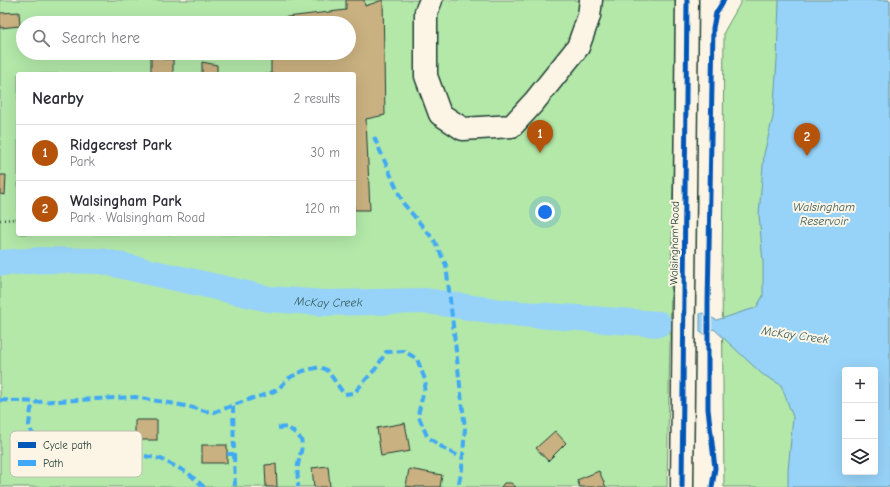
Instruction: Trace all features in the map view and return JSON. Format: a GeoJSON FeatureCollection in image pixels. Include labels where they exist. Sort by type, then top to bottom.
{"type":"FeatureCollection","features":[{"type":"Feature","properties":{"kind":"street"},"geometry":{"type":"LineString","coordinates":[[431,0],[426,12],[426,76],[440,114],[463,129],[512,126],[534,102],[578,47],[589,16],[591,0]]}},
{"type":"Feature","properties":{"kind":"street","name":"Walsingham Road"},"geometry":{"type":"LineString","coordinates":[[682,487],[687,0]]}},
{"type":"Feature","properties":{"kind":"path"},"geometry":{"type":"LineString","coordinates":[[0,220],[16,219]]}},
{"type":"Feature","properties":{"kind":"green space"},"geometry":{"type":"Polygon","coordinates":[[[0,0],[677,0],[667,487],[0,487],[0,0]]]}},
{"type":"Feature","properties":{"kind":"green space","name":"Walsingham Reservoir"},"geometry":{"type":"Polygon","coordinates":[[[742,0],[890,0],[890,487],[724,487],[722,281],[724,32],[742,0]]]}},
{"type":"Feature","properties":{"kind":"water","name":"Walsingham Reservoir"},"geometry":{"type":"Polygon","coordinates":[[[779,0],[890,0],[890,487],[788,487],[793,417],[781,385],[762,374],[714,329],[703,334],[700,332],[700,314],[703,313],[716,320],[721,319],[756,308],[763,296],[763,263],[759,214],[764,154],[773,117],[779,0]]]}},
{"type":"Feature","properties":{"kind":"building"},"geometry":{"type":"Polygon","coordinates":[[[346,0],[364,0],[365,6],[383,0],[385,115],[366,119],[370,210],[356,210],[356,72],[271,72],[271,60],[356,60],[356,16],[296,16],[346,10],[346,0]]]}},
{"type":"Feature","properties":{"kind":"building"},"geometry":{"type":"Polygon","coordinates":[[[19,12],[19,16],[16,16],[16,26],[0,28],[0,13],[19,12]]]}},
{"type":"Feature","properties":{"kind":"building"},"geometry":{"type":"Polygon","coordinates":[[[151,60],[173,60],[173,72],[151,72],[151,60]]]}},
{"type":"Feature","properties":{"kind":"building"},"geometry":{"type":"Polygon","coordinates":[[[202,62],[217,65],[217,72],[202,72],[202,62]]]}},
{"type":"Feature","properties":{"kind":"building"},"geometry":{"type":"Polygon","coordinates":[[[0,175],[6,175],[5,195],[0,194],[0,175]]]}},
{"type":"Feature","properties":{"kind":"building"},"geometry":{"type":"Polygon","coordinates":[[[135,420],[157,420],[157,440],[142,440],[142,431],[135,431],[135,420]]]}},
{"type":"Feature","properties":{"kind":"building"},"geometry":{"type":"Polygon","coordinates":[[[405,423],[410,451],[381,456],[377,428],[405,423]]]}},
{"type":"Feature","properties":{"kind":"building"},"geometry":{"type":"Polygon","coordinates":[[[555,431],[566,443],[548,461],[536,448],[555,431]]]}},
{"type":"Feature","properties":{"kind":"building"},"geometry":{"type":"Polygon","coordinates":[[[202,445],[227,445],[227,463],[202,463],[202,445]]]}},
{"type":"Feature","properties":{"kind":"building"},"geometry":{"type":"Polygon","coordinates":[[[276,464],[277,487],[266,487],[265,465],[276,464]]]}},
{"type":"Feature","properties":{"kind":"building"},"geometry":{"type":"Polygon","coordinates":[[[328,466],[330,487],[314,487],[312,468],[328,466]]]}},
{"type":"Feature","properties":{"kind":"building"},"geometry":{"type":"Polygon","coordinates":[[[409,469],[442,475],[440,487],[406,486],[409,469]]]}},
{"type":"Feature","properties":{"kind":"building"},"geometry":{"type":"Polygon","coordinates":[[[599,471],[606,487],[580,487],[577,480],[599,471]]]}},
{"type":"Feature","properties":{"kind":"building"},"geometry":{"type":"Polygon","coordinates":[[[504,483],[511,483],[516,487],[501,487],[504,483]]]}},
{"type":"Feature","properties":{"kind":"waterway","name":"McKay Creek"},"geometry":{"type":"LineString","coordinates":[[0,263],[42,260],[101,261],[269,299],[325,303],[426,301],[509,313],[659,324]]}},
{"type":"Feature","properties":{"kind":"marked path"},"geometry":{"type":"LineString","coordinates":[[374,137],[403,203],[434,240],[446,265],[465,428],[462,469],[458,487]]}},
{"type":"Feature","properties":{"kind":"marked path"},"geometry":{"type":"LineString","coordinates":[[31,431],[29,425],[31,409],[37,402],[135,397],[215,412],[268,394],[278,389],[289,378],[303,371],[320,367],[327,370],[344,394],[354,393],[377,367],[386,352],[404,351],[417,359],[426,382],[418,415],[427,436],[446,450],[463,458]]}},
{"type":"Feature","properties":{"kind":"marked path"},"geometry":{"type":"LineString","coordinates":[[0,400],[37,402]]}},
{"type":"Feature","properties":{"kind":"marked path"},"geometry":{"type":"LineString","coordinates":[[227,454],[234,454],[233,406]]}},
{"type":"Feature","properties":{"kind":"marked path"},"geometry":{"type":"LineString","coordinates":[[278,428],[287,427],[301,439],[302,447],[298,468],[298,487]]}},
{"type":"Feature","properties":{"kind":"marked path"},"geometry":{"type":"LineString","coordinates":[[234,454],[235,487]]}},
{"type":"Feature","properties":{"kind":"marked path"},"geometry":{"type":"LineString","coordinates":[[142,455],[161,459],[188,473],[204,487]]}},
{"type":"Feature","properties":{"kind":"cycle path"},"geometry":{"type":"LineString","coordinates":[[682,487],[687,0]]}},
{"type":"Feature","properties":{"kind":"cycle path"},"geometry":{"type":"LineString","coordinates":[[712,487],[715,468],[708,409],[708,304],[713,28],[716,13],[724,0]]}},
{"type":"Feature","properties":{"kind":"place","name":"Ridgecrest Park"},"geometry":{"type":"Point","coordinates":[540,153]}},
{"type":"Feature","properties":{"kind":"place","name":"Walsingham Park"},"geometry":{"type":"Point","coordinates":[807,156]}}]}
